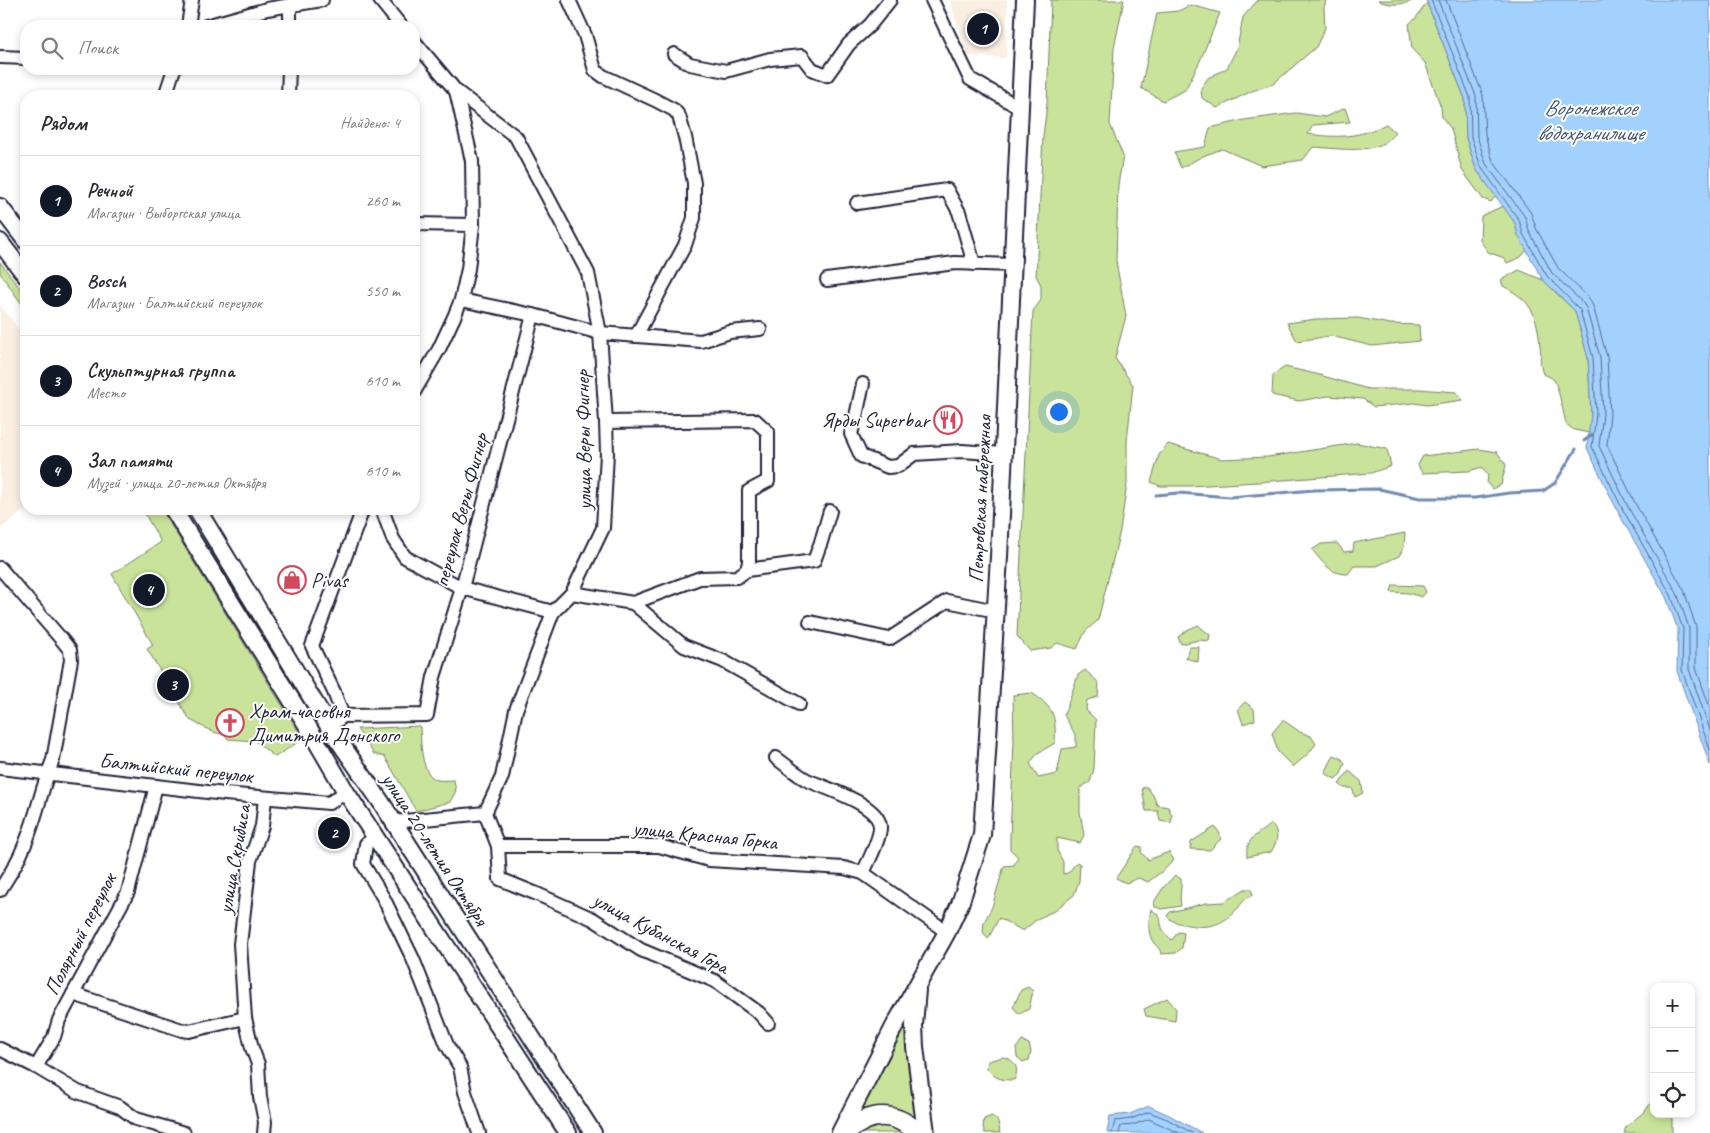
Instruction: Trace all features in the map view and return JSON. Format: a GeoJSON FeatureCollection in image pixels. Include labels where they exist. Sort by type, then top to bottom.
{"type":"FeatureCollection","features":[{"type":"Feature","properties":{"kind":"highway"},"geometry":{"type":"LineString","coordinates":[[846,1133],[864,1119],[888,1116],[900,1119],[918,1133]]}},
{"type":"Feature","properties":{"kind":"main road","name":"Петровская набережная"},"geometry":{"type":"LineString","coordinates":[[840,1133],[895,1025],[947,932],[960,904],[982,835],[996,611],[1025,0]]}},
{"type":"Feature","properties":{"kind":"main road"},"geometry":{"type":"LineString","coordinates":[[0,207],[20,233]]}},
{"type":"Feature","properties":{"kind":"main road"},"geometry":{"type":"LineString","coordinates":[[0,242],[20,268]]}},
{"type":"Feature","properties":{"kind":"main road","name":"улица 20-летия Октября"},"geometry":{"type":"LineString","coordinates":[[177,515],[375,838],[568,1133]]}},
{"type":"Feature","properties":{"kind":"main road","name":"улица 20-летия Октября"},"geometry":{"type":"LineString","coordinates":[[201,515],[330,728],[394,822],[593,1133]]}},
{"type":"Feature","properties":{"kind":"main road","name":"Петровская набережная"},"geometry":{"type":"LineString","coordinates":[[918,986],[914,1047],[926,1133]]}},
{"type":"Feature","properties":{"kind":"street"},"geometry":{"type":"LineString","coordinates":[[189,20],[192,0]]}},
{"type":"Feature","properties":{"kind":"street"},"geometry":{"type":"LineString","coordinates":[[228,20],[267,9],[322,0]]}},
{"type":"Feature","properties":{"kind":"street"},"geometry":{"type":"LineString","coordinates":[[568,0],[586,35],[595,70],[603,76],[674,110],[685,137],[694,183],[694,218],[685,245],[636,336]]}},
{"type":"Feature","properties":{"kind":"street"},"geometry":{"type":"LineString","coordinates":[[674,54],[690,64],[726,71],[770,60],[802,56],[812,69],[827,75],[849,44],[870,25],[890,0]]}},
{"type":"Feature","properties":{"kind":"street"},"geometry":{"type":"LineString","coordinates":[[932,0],[970,79],[1020,108]]}},
{"type":"Feature","properties":{"kind":"street"},"geometry":{"type":"LineString","coordinates":[[384,1],[397,20]]}},
{"type":"Feature","properties":{"kind":"street"},"geometry":{"type":"LineString","coordinates":[[290,6],[290,20]]}},
{"type":"Feature","properties":{"kind":"street","name":"улица Веры Фигнер"},"geometry":{"type":"LineString","coordinates":[[420,48],[456,91],[516,137],[588,273],[600,333],[607,453],[603,528],[572,592],[553,612],[516,710],[502,777],[485,813]]}},
{"type":"Feature","properties":{"kind":"street"},"geometry":{"type":"LineString","coordinates":[[0,57],[20,58]]}},
{"type":"Feature","properties":{"kind":"street"},"geometry":{"type":"LineString","coordinates":[[167,90],[172,75]]}},
{"type":"Feature","properties":{"kind":"street"},"geometry":{"type":"LineString","coordinates":[[288,90],[289,75]]}},
{"type":"Feature","properties":{"kind":"street"},"geometry":{"type":"LineString","coordinates":[[420,382],[439,349],[460,300],[468,269],[473,225],[472,161],[456,91]]}},
{"type":"Feature","properties":{"kind":"street"},"geometry":{"type":"LineString","coordinates":[[857,203],[947,190],[959,212],[974,264]]}},
{"type":"Feature","properties":{"kind":"street"},"geometry":{"type":"LineString","coordinates":[[420,224],[473,225]]}},
{"type":"Feature","properties":{"kind":"street"},"geometry":{"type":"LineString","coordinates":[[827,280],[955,263],[1012,265]]}},
{"type":"Feature","properties":{"kind":"street"},"geometry":{"type":"LineString","coordinates":[[460,300],[533,315],[600,333],[701,341],[730,332],[760,329]]}},
{"type":"Feature","properties":{"kind":"street","name":"переулок Веры Фигнер"},"geometry":{"type":"LineString","coordinates":[[343,716],[427,715],[434,677],[462,588],[533,315]]}},
{"type":"Feature","properties":{"kind":"street"},"geometry":{"type":"LineString","coordinates":[[862,384],[851,434],[861,456],[888,467],[898,466],[914,454],[962,451],[1004,454]]}},
{"type":"Feature","properties":{"kind":"street"},"geometry":{"type":"LineString","coordinates":[[606,422],[755,420],[768,432],[768,481],[749,491],[749,562],[747,570]]}},
{"type":"Feature","properties":{"kind":"street"},"geometry":{"type":"LineString","coordinates":[[633,603],[700,578],[737,577],[747,570],[814,561],[822,542],[830,511]]}},
{"type":"Feature","properties":{"kind":"street"},"geometry":{"type":"LineString","coordinates":[[330,728],[343,716],[312,646],[361,515]]}},
{"type":"Feature","properties":{"kind":"street"},"geometry":{"type":"LineString","coordinates":[[384,515],[393,539],[405,557],[462,588],[553,612]]}},
{"type":"Feature","properties":{"kind":"street"},"geometry":{"type":"LineString","coordinates":[[0,568],[70,650],[72,660],[53,760],[47,773],[37,812],[23,850],[0,890]]}},
{"type":"Feature","properties":{"kind":"street"},"geometry":{"type":"LineString","coordinates":[[572,592],[633,603],[684,646],[723,661],[799,704]]}},
{"type":"Feature","properties":{"kind":"street"},"geometry":{"type":"LineString","coordinates":[[810,622],[889,639],[947,601],[996,611]]}},
{"type":"Feature","properties":{"kind":"street"},"geometry":{"type":"LineString","coordinates":[[776,758],[806,779],[851,798],[874,814],[880,826],[876,845],[864,872]]}},
{"type":"Feature","properties":{"kind":"street","name":"Балтийский переулок"},"geometry":{"type":"LineString","coordinates":[[0,768],[265,798],[329,803],[346,792]]}},
{"type":"Feature","properties":{"kind":"street","name":"Полярный переулок"},"geometry":{"type":"LineString","coordinates":[[36,1067],[54,1037],[59,1020],[128,892],[156,786]]}},
{"type":"Feature","properties":{"kind":"street","name":"улица Скрибиса"},"geometry":{"type":"LineString","coordinates":[[264,1133],[265,1122],[260,1097],[258,1064],[245,1018],[240,944],[250,862],[262,826],[265,798]]}},
{"type":"Feature","properties":{"kind":"street"},"geometry":{"type":"LineString","coordinates":[[394,822],[485,813],[498,846]]}},
{"type":"Feature","properties":{"kind":"street","name":"улица 20-летия Октября"},"geometry":{"type":"LineString","coordinates":[[375,838],[366,844],[363,864],[384,899],[413,959],[447,1045],[460,1067],[466,1092],[480,1133]]}},
{"type":"Feature","properties":{"kind":"street","name":"улица Красная Горка"},"geometry":{"type":"LineString","coordinates":[[498,846],[659,846],[709,860],[844,868],[864,872],[947,932]]}},
{"type":"Feature","properties":{"kind":"street","name":"улица Кубанская Гора"},"geometry":{"type":"LineString","coordinates":[[498,846],[500,879],[594,919],[642,950],[714,981],[759,1013],[768,1023]]}},
{"type":"Feature","properties":{"kind":"street"},"geometry":{"type":"LineString","coordinates":[[74,994],[189,1031],[245,1018]]}},
{"type":"Feature","properties":{"kind":"street"},"geometry":{"type":"LineString","coordinates":[[0,1049],[36,1067],[78,1092],[120,1107],[136,1119],[184,1133]]}},
{"type":"Feature","properties":{"kind":"shaded area"},"geometry":{"type":"Polygon","coordinates":[[[950,0],[1007,0],[1006,58],[967,56],[950,0]]]}},
{"type":"Feature","properties":{"kind":"shaded area"},"geometry":{"type":"Polygon","coordinates":[[[0,305],[20,331],[20,514],[0,529],[0,305]]]}},
{"type":"Feature","properties":{"kind":"green space"},"geometry":{"type":"Polygon","coordinates":[[[1051,0],[1124,0],[1114,48],[1110,124],[1123,156],[1118,185],[1116,261],[1126,316],[1115,358],[1133,385],[1127,441],[1127,484],[1120,531],[1098,620],[1085,632],[1077,649],[1057,643],[1051,648],[1030,651],[1017,636],[1033,311],[1041,300],[1041,285],[1036,276],[1043,136],[1047,104],[1051,0]]]}},
{"type":"Feature","properties":{"kind":"green space"},"geometry":{"type":"Polygon","coordinates":[[[1258,0],[1326,0],[1324,8],[1325,28],[1316,47],[1273,84],[1252,91],[1217,108],[1202,98],[1201,88],[1208,78],[1227,68],[1237,48],[1243,17],[1258,0]]]}},
{"type":"Feature","properties":{"kind":"green space"},"geometry":{"type":"Polygon","coordinates":[[[1378,0],[1414,0],[1396,4],[1378,0]]]}},
{"type":"Feature","properties":{"kind":"green space"},"geometry":{"type":"Polygon","coordinates":[[[1427,3],[1465,99],[1466,138],[1476,169],[1496,196],[1491,202],[1483,199],[1462,170],[1451,129],[1442,117],[1441,107],[1425,63],[1412,49],[1409,24],[1427,3]]]}},
{"type":"Feature","properties":{"kind":"green space"},"geometry":{"type":"Polygon","coordinates":[[[1191,5],[1220,13],[1200,61],[1185,90],[1163,101],[1141,88],[1157,13],[1178,11],[1191,5]]]}},
{"type":"Feature","properties":{"kind":"green space"},"geometry":{"type":"Polygon","coordinates":[[[1345,108],[1350,122],[1313,125],[1308,134],[1348,136],[1376,129],[1386,124],[1395,132],[1388,140],[1369,148],[1313,147],[1303,160],[1262,166],[1222,149],[1203,156],[1181,168],[1174,152],[1205,147],[1210,128],[1244,120],[1296,113],[1325,117],[1345,108]]]}},
{"type":"Feature","properties":{"kind":"green space"},"geometry":{"type":"Polygon","coordinates":[[[1503,206],[1515,223],[1518,235],[1527,250],[1521,257],[1507,263],[1504,258],[1488,252],[1480,240],[1481,216],[1503,206]]]}},
{"type":"Feature","properties":{"kind":"green space"},"geometry":{"type":"Polygon","coordinates":[[[0,262],[20,288],[20,301],[0,273],[0,262]]]}},
{"type":"Feature","properties":{"kind":"green space"},"geometry":{"type":"Polygon","coordinates":[[[1519,270],[1543,280],[1575,311],[1588,358],[1591,414],[1589,433],[1574,430],[1566,424],[1554,380],[1543,374],[1535,317],[1521,297],[1503,286],[1501,280],[1519,270]]]}},
{"type":"Feature","properties":{"kind":"green space"},"geometry":{"type":"Polygon","coordinates":[[[1358,318],[1390,324],[1419,325],[1420,341],[1372,346],[1331,336],[1297,341],[1287,323],[1316,319],[1358,318]]]}},
{"type":"Feature","properties":{"kind":"green space"},"geometry":{"type":"Polygon","coordinates":[[[1285,367],[1368,389],[1419,389],[1456,392],[1463,400],[1427,405],[1414,403],[1374,407],[1363,399],[1328,396],[1299,401],[1272,395],[1273,375],[1285,367]]]}},
{"type":"Feature","properties":{"kind":"green space"},"geometry":{"type":"Polygon","coordinates":[[[1357,443],[1387,449],[1391,466],[1371,473],[1258,482],[1160,486],[1151,482],[1159,455],[1168,444],[1222,459],[1268,457],[1357,443]]]}},
{"type":"Feature","properties":{"kind":"green space"},"geometry":{"type":"Polygon","coordinates":[[[1479,449],[1497,452],[1506,465],[1501,485],[1492,489],[1487,483],[1488,476],[1482,467],[1469,471],[1422,473],[1418,465],[1423,456],[1479,449]]]}},
{"type":"Feature","properties":{"kind":"green space"},"geometry":{"type":"Polygon","coordinates":[[[145,515],[165,515],[303,739],[275,757],[255,741],[228,739],[225,735],[213,732],[190,720],[147,649],[153,645],[112,574],[161,542],[145,515]]]}},
{"type":"Feature","properties":{"kind":"green space"},"geometry":{"type":"Polygon","coordinates":[[[1405,533],[1404,547],[1399,556],[1377,566],[1354,566],[1348,574],[1341,574],[1331,570],[1312,550],[1321,544],[1337,543],[1344,552],[1353,551],[1354,543],[1405,533]]]}},
{"type":"Feature","properties":{"kind":"green space"},"geometry":{"type":"Polygon","coordinates":[[[1393,585],[1423,586],[1426,592],[1422,597],[1408,593],[1391,592],[1393,585]]]}},
{"type":"Feature","properties":{"kind":"green space"},"geometry":{"type":"Polygon","coordinates":[[[1198,625],[1210,635],[1209,641],[1199,640],[1181,644],[1178,637],[1198,625]]]}},
{"type":"Feature","properties":{"kind":"green space"},"geometry":{"type":"Polygon","coordinates":[[[1189,647],[1199,647],[1198,662],[1186,658],[1189,647]]]}},
{"type":"Feature","properties":{"kind":"green space"},"geometry":{"type":"Polygon","coordinates":[[[1085,670],[1099,683],[1098,697],[1087,700],[1086,710],[1096,720],[1094,769],[1090,782],[1080,788],[1080,812],[1084,835],[1080,843],[1057,838],[1057,850],[1063,862],[1063,874],[1068,873],[1077,862],[1080,864],[1079,881],[1074,895],[1054,911],[1037,919],[1023,931],[999,918],[988,939],[983,932],[984,922],[992,907],[1004,866],[1014,865],[1018,857],[1010,849],[1014,741],[1013,695],[1032,693],[1050,709],[1055,726],[1055,743],[1038,753],[1030,763],[1038,778],[1057,774],[1062,749],[1076,747],[1076,736],[1064,715],[1078,675],[1085,670]]]}},
{"type":"Feature","properties":{"kind":"green space"},"geometry":{"type":"Polygon","coordinates":[[[1245,702],[1254,709],[1255,720],[1243,724],[1238,709],[1245,702]]]}},
{"type":"Feature","properties":{"kind":"green space"},"geometry":{"type":"Polygon","coordinates":[[[1283,720],[1300,732],[1311,736],[1316,744],[1293,767],[1278,752],[1272,733],[1283,720]]]}},
{"type":"Feature","properties":{"kind":"green space"},"geometry":{"type":"Polygon","coordinates":[[[420,726],[421,748],[428,772],[438,780],[454,780],[456,791],[450,802],[416,811],[385,757],[374,754],[357,729],[420,726]]]}},
{"type":"Feature","properties":{"kind":"green space"},"geometry":{"type":"Polygon","coordinates":[[[1334,755],[1341,758],[1345,763],[1341,774],[1335,779],[1325,773],[1334,755]]]}},
{"type":"Feature","properties":{"kind":"green space"},"geometry":{"type":"Polygon","coordinates":[[[1349,771],[1361,781],[1363,793],[1355,797],[1352,788],[1344,788],[1339,784],[1349,771]]]}},
{"type":"Feature","properties":{"kind":"green space"},"geometry":{"type":"Polygon","coordinates":[[[1147,787],[1157,805],[1168,807],[1172,815],[1171,823],[1160,821],[1158,811],[1146,811],[1142,788],[1147,787]]]}},
{"type":"Feature","properties":{"kind":"green space"},"geometry":{"type":"Polygon","coordinates":[[[1272,824],[1277,838],[1271,852],[1247,857],[1250,841],[1272,824]]]}},
{"type":"Feature","properties":{"kind":"green space"},"geometry":{"type":"Polygon","coordinates":[[[1215,827],[1221,839],[1210,850],[1190,849],[1191,842],[1215,827]]]}},
{"type":"Feature","properties":{"kind":"green space"},"geometry":{"type":"Polygon","coordinates":[[[1137,846],[1142,847],[1141,852],[1148,860],[1169,852],[1174,860],[1148,882],[1139,878],[1126,883],[1116,878],[1137,846]]]}},
{"type":"Feature","properties":{"kind":"green space"},"geometry":{"type":"Polygon","coordinates":[[[1175,875],[1181,879],[1181,906],[1162,909],[1155,907],[1154,902],[1175,875]]]}},
{"type":"Feature","properties":{"kind":"green space"},"geometry":{"type":"Polygon","coordinates":[[[1245,889],[1251,889],[1253,895],[1246,899],[1227,918],[1216,924],[1210,926],[1188,925],[1174,921],[1167,916],[1170,912],[1206,903],[1224,902],[1245,889]]]}},
{"type":"Feature","properties":{"kind":"green space"},"geometry":{"type":"Polygon","coordinates":[[[1151,909],[1160,917],[1164,931],[1172,940],[1178,932],[1184,933],[1182,948],[1176,953],[1161,954],[1152,940],[1149,929],[1151,909]]]}},
{"type":"Feature","properties":{"kind":"green space"},"geometry":{"type":"Polygon","coordinates":[[[1028,987],[1033,991],[1029,1009],[1019,1014],[1013,1007],[1021,990],[1028,987]]]}},
{"type":"Feature","properties":{"kind":"green space"},"geometry":{"type":"Polygon","coordinates":[[[1167,998],[1176,1009],[1175,1021],[1146,1016],[1144,1009],[1167,998]]]}},
{"type":"Feature","properties":{"kind":"green space"},"geometry":{"type":"Polygon","coordinates":[[[905,1027],[916,1118],[890,1107],[876,1107],[861,1111],[905,1027]]]}},
{"type":"Feature","properties":{"kind":"green space"},"geometry":{"type":"Polygon","coordinates":[[[1022,1041],[1029,1044],[1031,1052],[1029,1060],[1023,1062],[1017,1057],[1016,1048],[1022,1041]]]}},
{"type":"Feature","properties":{"kind":"green space"},"geometry":{"type":"Polygon","coordinates":[[[1003,1057],[1011,1060],[1015,1065],[1016,1076],[1014,1080],[999,1078],[987,1069],[988,1061],[1003,1057]]]}},
{"type":"Feature","properties":{"kind":"green space"},"geometry":{"type":"Polygon","coordinates":[[[1650,1104],[1650,1118],[1672,1118],[1672,1133],[1624,1133],[1626,1127],[1650,1104]]]}},
{"type":"Feature","properties":{"kind":"green space"},"geometry":{"type":"Polygon","coordinates":[[[992,1116],[998,1121],[1000,1133],[985,1133],[983,1127],[984,1119],[992,1116]]]}},
{"type":"Feature","properties":{"kind":"green space"},"geometry":{"type":"Polygon","coordinates":[[[881,1125],[896,1128],[905,1133],[860,1133],[881,1125]]]}},
{"type":"Feature","properties":{"kind":"water","name":"Воронежское водохранилище"},"geometry":{"type":"Polygon","coordinates":[[[1426,0],[1710,0],[1710,765],[1677,671],[1678,630],[1666,597],[1618,512],[1587,448],[1591,414],[1588,358],[1575,311],[1543,280],[1518,235],[1515,223],[1476,169],[1466,138],[1465,99],[1426,0]]]}},
{"type":"Feature","properties":{"kind":"water"},"geometry":{"type":"Polygon","coordinates":[[[1149,1106],[1202,1133],[1107,1133],[1110,1116],[1130,1114],[1149,1106]]]}},
{"type":"Feature","properties":{"kind":"waterway"},"geometry":{"type":"LineString","coordinates":[[1584,441],[1592,435]]}},
{"type":"Feature","properties":{"kind":"waterway"},"geometry":{"type":"LineString","coordinates":[[1156,495],[1179,493],[1230,497],[1314,490],[1379,489],[1420,498],[1475,498],[1543,491],[1555,483],[1576,449]]}},
{"type":"Feature","properties":{"kind":"place","name":"Речной"},"geometry":{"type":"Point","coordinates":[983,29]}},
{"type":"Feature","properties":{"kind":"place","name":"Ярды Superbar"},"geometry":{"type":"Point","coordinates":[948,420]}},
{"type":"Feature","properties":{"kind":"place","name":"Pivas"},"geometry":{"type":"Point","coordinates":[292,580]}},
{"type":"Feature","properties":{"kind":"place","name":"Зал памяти"},"geometry":{"type":"Point","coordinates":[149,590]}},
{"type":"Feature","properties":{"kind":"place","name":"Скульптурная группа"},"geometry":{"type":"Point","coordinates":[173,685]}},
{"type":"Feature","properties":{"kind":"place","name":"Храм-часовня Димитрия Донского"},"geometry":{"type":"Point","coordinates":[230,723]}},
{"type":"Feature","properties":{"kind":"place","name":"Bosch"},"geometry":{"type":"Point","coordinates":[334,833]}}]}
